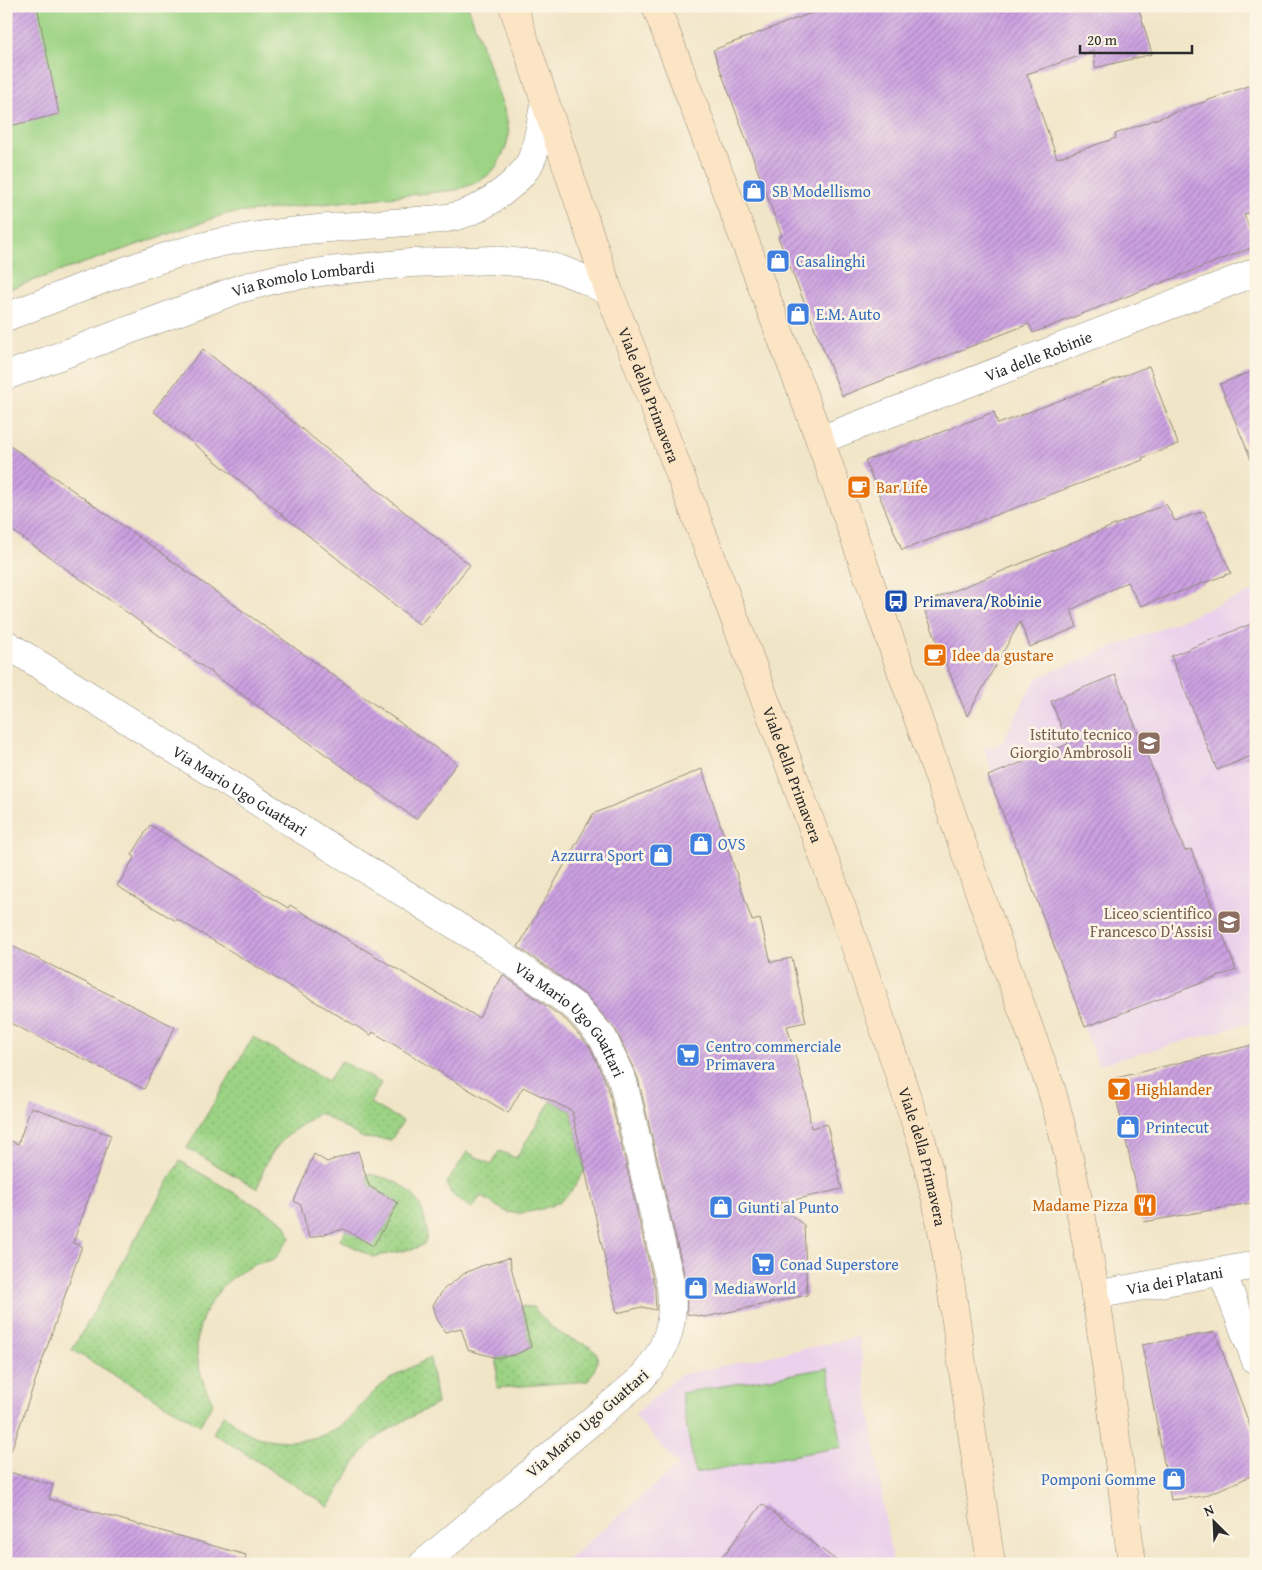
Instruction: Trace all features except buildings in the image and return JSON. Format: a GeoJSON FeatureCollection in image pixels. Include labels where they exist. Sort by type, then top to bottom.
{"type":"FeatureCollection","features":[{"type":"Feature","properties":{"kind":"main road","name":"Viale della Primavera"},"geometry":{"type":"LineString","coordinates":[[513,6],[609,292],[651,398],[829,871],[922,1142],[946,1252],[991,1564]]}},
{"type":"Feature","properties":{"kind":"main road"},"geometry":{"type":"LineString","coordinates":[[656,6],[820,440],[1050,1088],[1072,1174],[1100,1319],[1132,1564]]}},
{"type":"Feature","properties":{"kind":"street"},"geometry":{"type":"LineString","coordinates":[[6,317],[146,264],[216,244],[254,236],[440,219],[461,215],[494,198],[519,176],[532,160],[545,101]]}},
{"type":"Feature","properties":{"kind":"street","name":"Via Romolo Lombardi"},"geometry":{"type":"LineString","coordinates":[[6,376],[239,289],[280,278],[328,271],[382,265],[464,260],[519,262],[544,265],[571,273],[609,292]]}},
{"type":"Feature","properties":{"kind":"street","name":"Via delle Robinie"},"geometry":{"type":"LineString","coordinates":[[820,440],[1256,272]]}},
{"type":"Feature","properties":{"kind":"street","name":"Via Mario Ugo Guattari"},"geometry":{"type":"LineString","coordinates":[[6,644],[486,944],[569,1000],[587,1017],[603,1038],[618,1070],[632,1113],[671,1286],[673,1312],[664,1348],[657,1360],[640,1380],[423,1564]]}},
{"type":"Feature","properties":{"kind":"street","name":"Via dei Platani"},"geometry":{"type":"LineString","coordinates":[[1095,1294],[1256,1265]]}},
{"type":"Feature","properties":{"kind":"street"},"geometry":{"type":"LineString","coordinates":[[1222,1272],[1256,1361]]}},
{"type":"Feature","properties":{"kind":"shaded area"},"geometry":{"type":"Polygon","coordinates":[[[1256,590],[1256,1021],[1098,1065],[984,749],[1002,743],[1036,678],[1256,590]]]}},
{"type":"Feature","properties":{"kind":"shaded area"},"geometry":{"type":"Polygon","coordinates":[[[859,1337],[892,1564],[563,1564],[678,1465],[634,1415],[680,1375],[859,1337]]]}},
{"type":"Feature","properties":{"kind":"green space"},"geometry":{"type":"Polygon","coordinates":[[[6,6],[468,6],[506,115],[509,134],[506,147],[497,166],[487,176],[473,184],[456,190],[226,214],[6,290],[6,6]]]}},
{"type":"Feature","properties":{"kind":"green space"},"geometry":{"type":"Polygon","coordinates":[[[253,1037],[328,1081],[341,1061],[381,1083],[370,1103],[403,1121],[391,1140],[363,1138],[320,1113],[288,1135],[272,1153],[266,1163],[258,1189],[187,1148],[253,1037]]]}},
{"type":"Feature","properties":{"kind":"green space"},"geometry":{"type":"Polygon","coordinates":[[[551,1101],[571,1111],[585,1170],[567,1195],[559,1202],[545,1208],[514,1213],[501,1209],[481,1196],[472,1208],[453,1195],[447,1183],[467,1152],[492,1165],[499,1151],[516,1158],[551,1101]]]}},
{"type":"Feature","properties":{"kind":"green space"},"geometry":{"type":"Polygon","coordinates":[[[180,1161],[279,1219],[286,1225],[290,1238],[274,1260],[259,1263],[231,1279],[210,1303],[198,1333],[197,1356],[202,1377],[213,1403],[200,1425],[72,1350],[180,1161]]]}},
{"type":"Feature","properties":{"kind":"green space"},"geometry":{"type":"Polygon","coordinates":[[[366,1174],[396,1182],[418,1201],[427,1233],[424,1244],[416,1248],[373,1257],[340,1240],[346,1230],[377,1239],[389,1220],[397,1202],[369,1186],[366,1174]]]}},
{"type":"Feature","properties":{"kind":"green space"},"geometry":{"type":"Polygon","coordinates":[[[521,1306],[533,1307],[558,1332],[585,1344],[596,1353],[595,1368],[588,1381],[497,1388],[497,1358],[515,1355],[531,1347],[521,1306]]]}},
{"type":"Feature","properties":{"kind":"green space"},"geometry":{"type":"Polygon","coordinates":[[[430,1358],[437,1404],[395,1426],[372,1442],[355,1464],[329,1507],[213,1433],[224,1414],[242,1429],[262,1438],[295,1441],[317,1437],[337,1428],[345,1422],[383,1384],[430,1358]]]}},
{"type":"Feature","properties":{"kind":"green space"},"geometry":{"type":"Polygon","coordinates":[[[828,1368],[842,1447],[695,1473],[681,1393],[828,1368]]]}},
{"type":"Feature","properties":{"kind":"place","name":"SB Modellismo"},"geometry":{"type":"Point","coordinates":[754,191]}},
{"type":"Feature","properties":{"kind":"place","name":"Casalinghi"},"geometry":{"type":"Point","coordinates":[778,261]}},
{"type":"Feature","properties":{"kind":"place","name":"E.M. Auto"},"geometry":{"type":"Point","coordinates":[798,314]}},
{"type":"Feature","properties":{"kind":"place","name":"Bar Life"},"geometry":{"type":"Point","coordinates":[859,487]}},
{"type":"Feature","properties":{"kind":"place","name":"Primavera/Robinie"},"geometry":{"type":"Point","coordinates":[896,601]}},
{"type":"Feature","properties":{"kind":"place","name":"Idee da gustare"},"geometry":{"type":"Point","coordinates":[935,655]}},
{"type":"Feature","properties":{"kind":"place","name":"Istituto tecnico Giorgio Ambrosoli"},"geometry":{"type":"Point","coordinates":[1149,743]}},
{"type":"Feature","properties":{"kind":"place","name":"OVS"},"geometry":{"type":"Point","coordinates":[701,844]}},
{"type":"Feature","properties":{"kind":"place","name":"Azzurra Sport"},"geometry":{"type":"Point","coordinates":[661,855]}},
{"type":"Feature","properties":{"kind":"place","name":"Liceo scientifico Francesco D'Assisi"},"geometry":{"type":"Point","coordinates":[1229,922]}},
{"type":"Feature","properties":{"kind":"place","name":"Centro commerciale Primavera"},"geometry":{"type":"Point","coordinates":[688,1055]}},
{"type":"Feature","properties":{"kind":"place","name":"Highlander"},"geometry":{"type":"Point","coordinates":[1119,1089]}},
{"type":"Feature","properties":{"kind":"place","name":"Printecut"},"geometry":{"type":"Point","coordinates":[1128,1127]}},
{"type":"Feature","properties":{"kind":"place","name":"Madame Pizza"},"geometry":{"type":"Point","coordinates":[1145,1205]}},
{"type":"Feature","properties":{"kind":"place","name":"Giunti al Punto"},"geometry":{"type":"Point","coordinates":[721,1207]}},
{"type":"Feature","properties":{"kind":"place","name":"Conad Superstore"},"geometry":{"type":"Point","coordinates":[763,1264]}},
{"type":"Feature","properties":{"kind":"place","name":"MediaWorld"},"geometry":{"type":"Point","coordinates":[696,1288]}},
{"type":"Feature","properties":{"kind":"place","name":"Pomponi Gomme"},"geometry":{"type":"Point","coordinates":[1174,1479]}}]}
